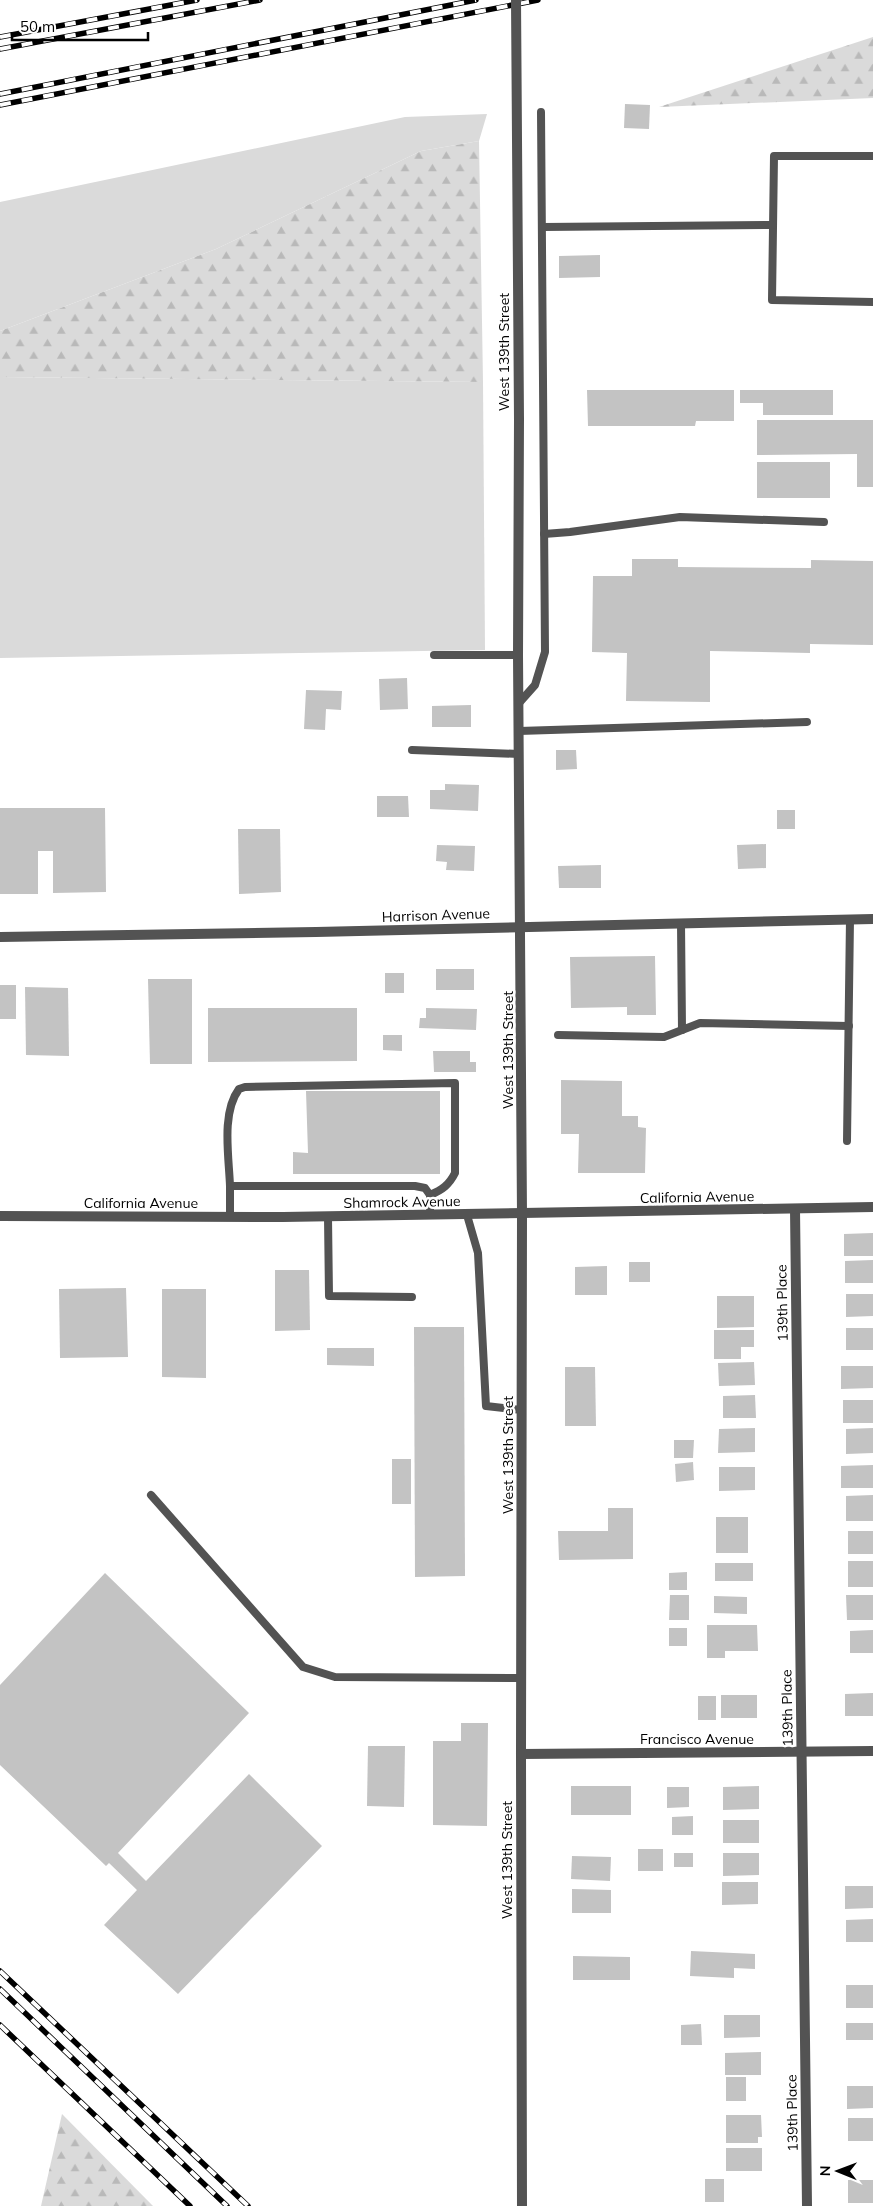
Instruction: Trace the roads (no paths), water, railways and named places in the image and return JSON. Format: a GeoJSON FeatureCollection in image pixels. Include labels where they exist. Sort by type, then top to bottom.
{"type":"FeatureCollection","features":[{"type":"Feature","properties":{"kind":"street","name":"West 139th Street"},"geometry":{"type":"LineString","coordinates":[[516,0],[522,1214],[522,2206]]}},
{"type":"Feature","properties":{"kind":"street","name":"Harrison Avenue"},"geometry":{"type":"LineString","coordinates":[[0,937],[873,918]]}},
{"type":"Feature","properties":{"kind":"street","name":"California Avenue"},"geometry":{"type":"LineString","coordinates":[[522,1214],[873,1207]]}},
{"type":"Feature","properties":{"kind":"street","name":"139th Place"},"geometry":{"type":"LineString","coordinates":[[795,1209],[807,2206]]}},
{"type":"Feature","properties":{"kind":"street","name":"Shamrock Avenue"},"geometry":{"type":"LineString","coordinates":[[283,1217],[522,1214]]}},
{"type":"Feature","properties":{"kind":"street","name":"California Avenue"},"geometry":{"type":"LineString","coordinates":[[0,1216],[283,1217]]}},
{"type":"Feature","properties":{"kind":"street","name":"Francisco Avenue"},"geometry":{"type":"LineString","coordinates":[[521,1754],[873,1751]]}},
{"type":"Feature","properties":{"kind":"lane"},"geometry":{"type":"LineString","coordinates":[[519,704],[535,685],[545,652],[541,112]]}},
{"type":"Feature","properties":{"kind":"lane"},"geometry":{"type":"LineString","coordinates":[[873,156],[774,156],[772,300],[873,302]]}},
{"type":"Feature","properties":{"kind":"lane"},"geometry":{"type":"LineString","coordinates":[[543,227],[773,225]]}},
{"type":"Feature","properties":{"kind":"lane"},"geometry":{"type":"LineString","coordinates":[[544,534],[680,517],[824,522]]}},
{"type":"Feature","properties":{"kind":"lane"},"geometry":{"type":"LineString","coordinates":[[434,656],[518,655]]}},
{"type":"Feature","properties":{"kind":"lane"},"geometry":{"type":"LineString","coordinates":[[519,731],[807,722]]}},
{"type":"Feature","properties":{"kind":"lane"},"geometry":{"type":"LineString","coordinates":[[412,750],[519,754]]}},
{"type":"Feature","properties":{"kind":"lane"},"geometry":{"type":"LineString","coordinates":[[847,1141],[850,919]]}},
{"type":"Feature","properties":{"kind":"lane"},"geometry":{"type":"LineString","coordinates":[[681,923],[682,1030]]}},
{"type":"Feature","properties":{"kind":"lane"},"geometry":{"type":"LineString","coordinates":[[558,1036],[664,1037],[700,1023],[849,1026]]}},
{"type":"Feature","properties":{"kind":"lane"},"geometry":{"type":"LineString","coordinates":[[230,1217],[228,1118],[234,1096],[239,1089],[245,1087],[455,1083],[455,1173],[442,1190],[430,1195]]}},
{"type":"Feature","properties":{"kind":"lane"},"geometry":{"type":"LineString","coordinates":[[230,1186],[415,1186],[426,1188],[430,1195],[430,1215]]}},
{"type":"Feature","properties":{"kind":"lane"},"geometry":{"type":"LineString","coordinates":[[467,1215],[478,1253],[486,1406],[522,1410]]}},
{"type":"Feature","properties":{"kind":"lane"},"geometry":{"type":"LineString","coordinates":[[328,1216],[328,1296],[412,1297]]}},
{"type":"Feature","properties":{"kind":"lane"},"geometry":{"type":"LineString","coordinates":[[151,1495],[303,1667],[335,1677],[521,1678]]}},
{"type":"Feature","properties":{"kind":"railway"},"geometry":{"type":"LineString","coordinates":[[0,37],[197,0]]}},
{"type":"Feature","properties":{"kind":"railway"},"geometry":{"type":"LineString","coordinates":[[0,49],[260,0]]}},
{"type":"Feature","properties":{"kind":"railway"},"geometry":{"type":"LineString","coordinates":[[0,94],[476,0]]}},
{"type":"Feature","properties":{"kind":"railway"},"geometry":{"type":"LineString","coordinates":[[0,105],[538,0]]}},
{"type":"Feature","properties":{"kind":"railway"},"geometry":{"type":"LineString","coordinates":[[0,1971],[248,2206]]}},
{"type":"Feature","properties":{"kind":"railway"},"geometry":{"type":"LineString","coordinates":[[0,1989],[227,2206]]}},
{"type":"Feature","properties":{"kind":"railway"},"geometry":{"type":"LineString","coordinates":[[0,2025],[190,2206]]}}]}
